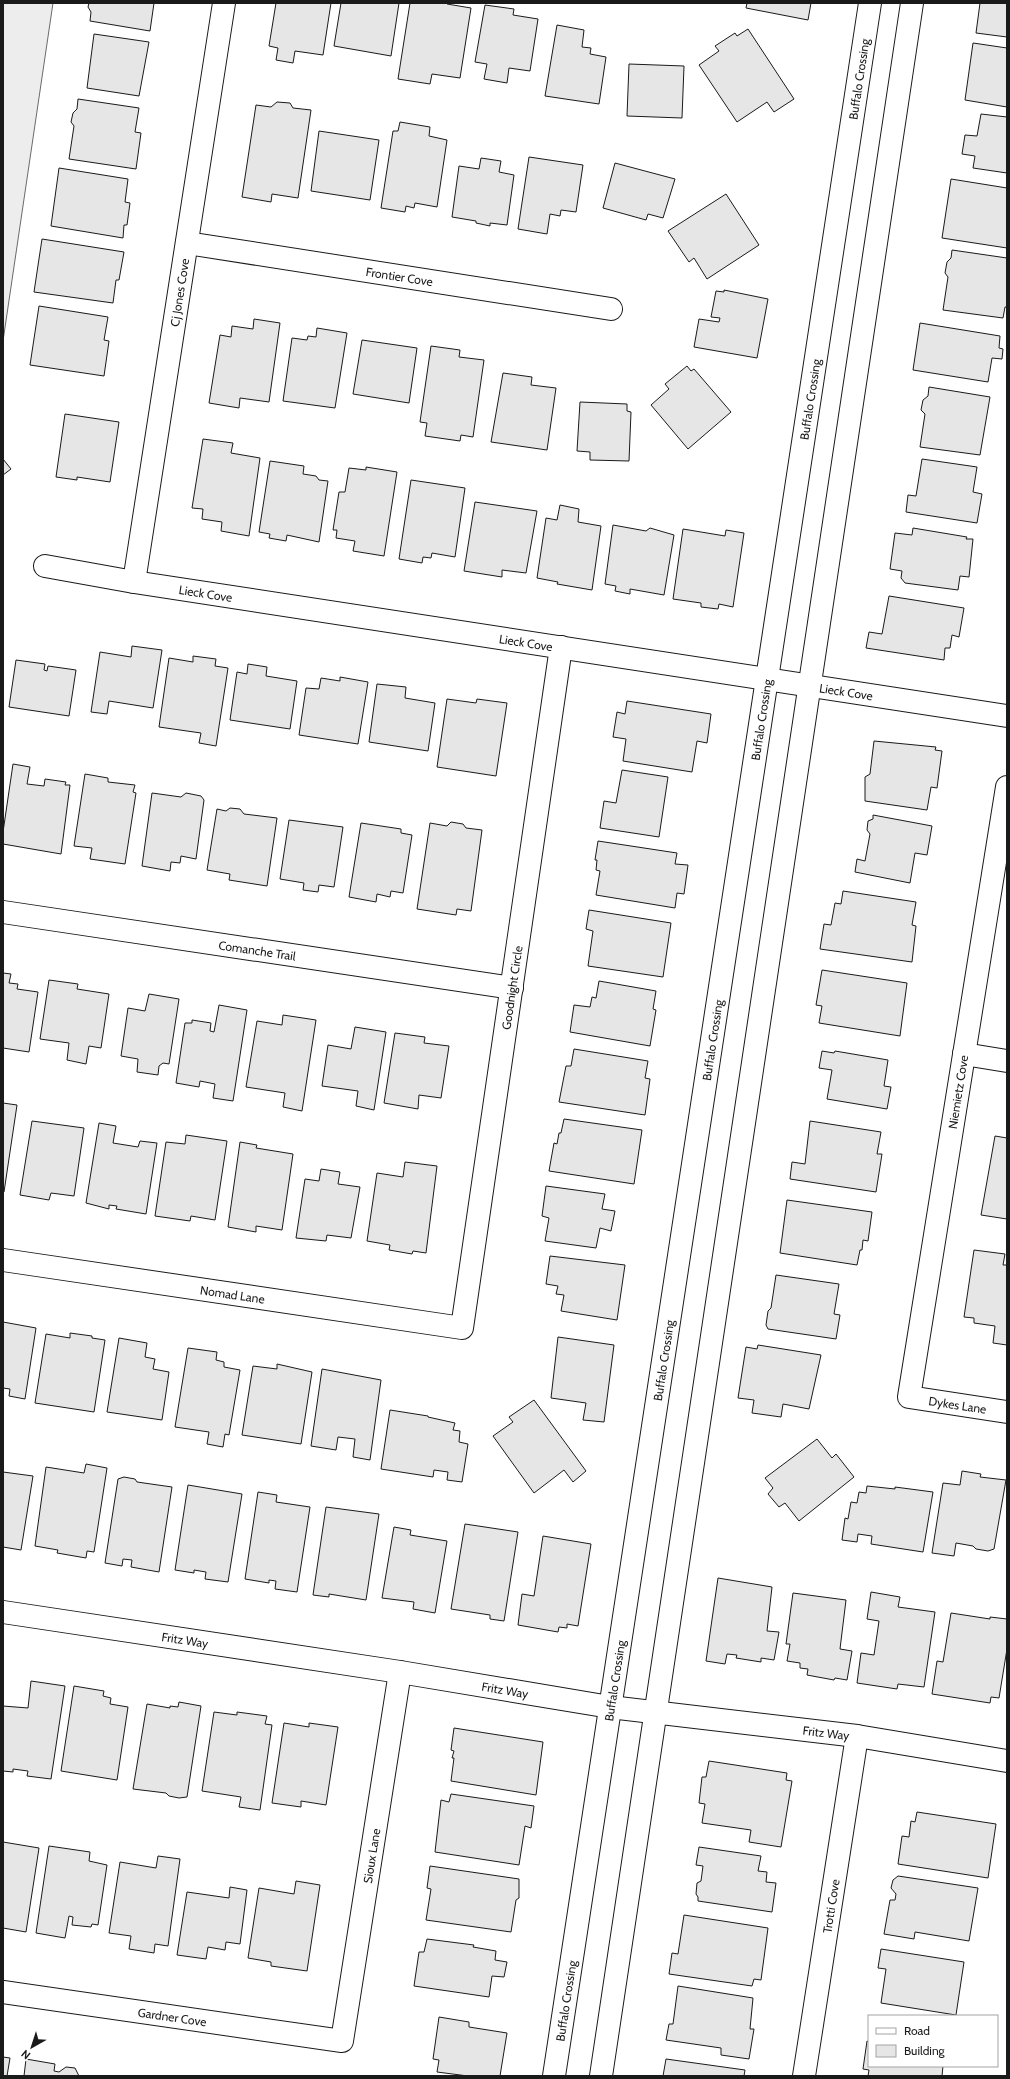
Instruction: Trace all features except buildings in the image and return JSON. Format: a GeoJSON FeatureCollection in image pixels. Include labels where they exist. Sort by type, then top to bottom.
{"type":"FeatureCollection","features":[{"type":"Feature","properties":{"kind":"street","name":"Cj Jones Cove"},"geometry":{"type":"LineString","coordinates":[[134,582],[224,3]]}},
{"type":"Feature","properties":{"kind":"street","name":"Buffalo Crossing"},"geometry":{"type":"LineString","coordinates":[[554,2076],[870,3]]}},
{"type":"Feature","properties":{"kind":"street"},"geometry":{"type":"LineString","coordinates":[[601,2076],[912,3]]}},
{"type":"Feature","properties":{"kind":"street","name":"Frontier Cove"},"geometry":{"type":"LineString","coordinates":[[187,243],[611,309]]}},
{"type":"Feature","properties":{"kind":"street","name":"Lieck Cove"},"geometry":{"type":"LineString","coordinates":[[45,566],[134,582],[1007,716]]}},
{"type":"Feature","properties":{"kind":"street","name":"Goodnight Circle"},"geometry":{"type":"LineString","coordinates":[[462,1328],[561,647]]}},
{"type":"Feature","properties":{"kind":"street","name":"Niemietz Cove"},"geometry":{"type":"LineString","coordinates":[[909,1397],[1007,787]]}},
{"type":"Feature","properties":{"kind":"street","name":"Comanche Trail"},"geometry":{"type":"LineString","coordinates":[[3,912],[512,988]]}},
{"type":"Feature","properties":{"kind":"street"},"geometry":{"type":"LineString","coordinates":[[964,1054],[1007,1061]]}},
{"type":"Feature","properties":{"kind":"street","name":"Nomad Lane"},"geometry":{"type":"LineString","coordinates":[[3,1260],[462,1328]]}},
{"type":"Feature","properties":{"kind":"street","name":"Dykes Lane"},"geometry":{"type":"LineString","coordinates":[[909,1397],[1007,1412]]}},
{"type":"Feature","properties":{"kind":"street","name":"Fritz Way"},"geometry":{"type":"LineString","coordinates":[[3,1612],[400,1672],[656,1714],[857,1736],[1007,1762]]}},
{"type":"Feature","properties":{"kind":"street","name":"Sioux Lane"},"geometry":{"type":"LineString","coordinates":[[342,2041],[400,1672]]}},
{"type":"Feature","properties":{"kind":"street","name":"Trotti Cove"},"geometry":{"type":"LineString","coordinates":[[804,2076],[857,1736]]}},
{"type":"Feature","properties":{"kind":"street","name":"Gardner Cove"},"geometry":{"type":"LineString","coordinates":[[3,1992],[342,2041]]}},
{"type":"Feature","properties":{"kind":"shaded area"},"geometry":{"type":"Polygon","coordinates":[[[3,3],[53,3],[3,341],[3,3]]]}}]}
